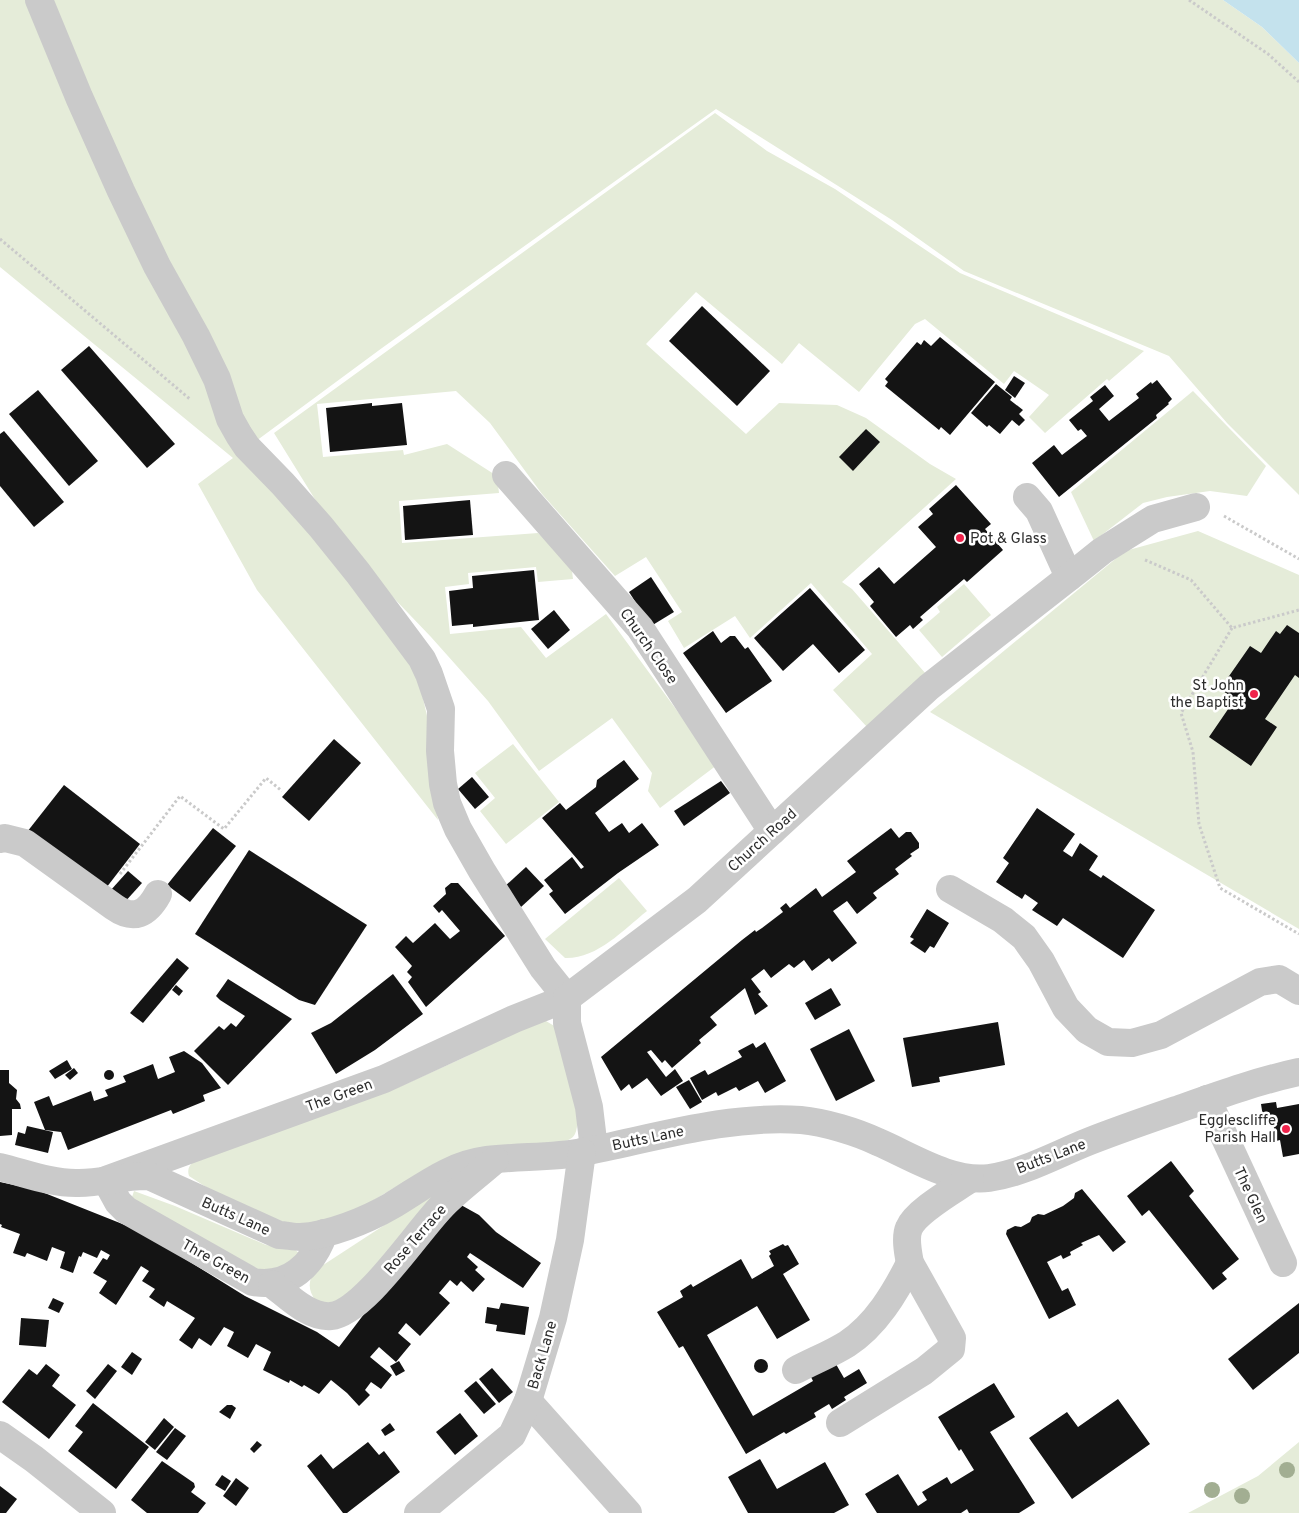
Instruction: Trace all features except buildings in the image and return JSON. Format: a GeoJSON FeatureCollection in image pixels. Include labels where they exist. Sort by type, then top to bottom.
{"type":"FeatureCollection","features":[{"type":"Feature","properties":{"kind":"street"},"geometry":{"type":"LineString","coordinates":[[39,0],[79,98],[121,190],[157,266],[218,380],[230,419],[238,435],[247,448],[283,484],[340,550],[422,659],[441,709],[440,751],[443,784],[447,803],[458,829],[543,968],[568,998],[567,1023],[589,1107],[588,1151]]}},
{"type":"Feature","properties":{"kind":"street","name":"Church Close"},"geometry":{"type":"LineString","coordinates":[[506,475],[640,628],[772,831]]}},
{"type":"Feature","properties":{"kind":"street"},"geometry":{"type":"LineString","coordinates":[[1028,498],[1039,510],[1069,577]]}},
{"type":"Feature","properties":{"kind":"street","name":"Church Road"},"geometry":{"type":"LineString","coordinates":[[568,998],[697,900],[930,687],[1069,577],[1153,519],[1196,507]]}},
{"type":"Feature","properties":{"kind":"street"},"geometry":{"type":"LineString","coordinates":[[0,839],[5,838],[25,843],[119,911],[126,914],[136,915],[144,912],[152,905],[158,894]]}},
{"type":"Feature","properties":{"kind":"street"},"geometry":{"type":"LineString","coordinates":[[950,889],[1003,920],[1024,937],[1041,961],[1066,1008],[1087,1030],[1108,1042],[1132,1043],[1161,1035],[1260,982],[1279,979],[1299,992]]}},
{"type":"Feature","properties":{"kind":"street","name":"The Green"},"geometry":{"type":"LineString","coordinates":[[106,1180],[384,1079],[514,1019],[568,998]]}},
{"type":"Feature","properties":{"kind":"street","name":"Butts Lane"},"geometry":{"type":"LineString","coordinates":[[0,1167],[60,1182],[78,1184],[134,1176],[149,1176],[278,1235],[301,1237],[324,1233],[372,1216],[449,1171],[468,1164],[496,1159],[588,1151],[701,1126],[759,1119],[804,1120],[850,1131],[875,1140],[947,1173],[970,1179],[990,1178],[1030,1166],[1090,1141],[1207,1099],[1299,1072]]}},
{"type":"Feature","properties":{"kind":"street","name":"The Glen"},"geometry":{"type":"LineString","coordinates":[[1207,1099],[1283,1263]]}},
{"type":"Feature","properties":{"kind":"street","name":"Back Lane"},"geometry":{"type":"LineString","coordinates":[[418,1513],[512,1435],[528,1401],[553,1318],[588,1151]]}},
{"type":"Feature","properties":{"kind":"street","name":"Rose Terrace"},"geometry":{"type":"LineString","coordinates":[[272,1284],[308,1311],[322,1316],[332,1316],[345,1311],[358,1302],[374,1286],[443,1205],[496,1159]]}},
{"type":"Feature","properties":{"kind":"street"},"geometry":{"type":"LineString","coordinates":[[840,1423],[924,1371],[951,1349],[952,1338],[910,1263],[908,1229],[916,1216],[970,1179]]}},
{"type":"Feature","properties":{"kind":"street","name":"Thre Green"},"geometry":{"type":"LineString","coordinates":[[106,1180],[118,1202],[126,1210],[253,1282],[272,1284],[290,1278],[302,1268],[316,1251],[324,1233]]}},
{"type":"Feature","properties":{"kind":"street"},"geometry":{"type":"LineString","coordinates":[[796,1370],[848,1343],[863,1330],[894,1294],[910,1263]]}},
{"type":"Feature","properties":{"kind":"street"},"geometry":{"type":"LineString","coordinates":[[528,1401],[628,1513]]}},
{"type":"Feature","properties":{"kind":"street"},"geometry":{"type":"LineString","coordinates":[[0,1435],[34,1459],[102,1513]]}},
{"type":"Feature","properties":{"kind":"path"},"geometry":{"type":"LineString","coordinates":[[1189,0],[1268,54],[1299,82]]}},
{"type":"Feature","properties":{"kind":"path"},"geometry":{"type":"LineString","coordinates":[[0,239],[195,403]]}},
{"type":"Feature","properties":{"kind":"path"},"geometry":{"type":"LineString","coordinates":[[1196,507],[1226,517],[1299,560]]}},
{"type":"Feature","properties":{"kind":"path"},"geometry":{"type":"LineString","coordinates":[[1113,545],[1191,580],[1232,628]]}},
{"type":"Feature","properties":{"kind":"path"},"geometry":{"type":"LineString","coordinates":[[1299,610],[1232,628],[1181,713],[1193,752],[1199,824],[1220,888],[1299,934]]}},
{"type":"Feature","properties":{"kind":"path"},"geometry":{"type":"LineString","coordinates":[[102,899],[180,796],[224,829],[266,778],[282,791]]}},
{"type":"Feature","properties":{"kind":"green space"},"geometry":{"type":"Polygon","coordinates":[[[0,0],[1223,0],[1262,27],[1299,63],[1299,495],[1227,423],[1169,356],[964,271],[892,220],[716,109],[382,348],[237,455],[290,504],[405,656],[419,681],[427,716],[428,760],[438,820],[257,590],[198,484],[233,458],[0,267],[0,0]]]}},
{"type":"Feature","properties":{"kind":"green space"},"geometry":{"type":"Polygon","coordinates":[[[715,113],[767,151],[835,189],[960,273],[1144,351],[1109,381],[1107,379],[1045,433],[1029,417],[1049,395],[1014,371],[1004,384],[925,319],[915,324],[859,392],[799,343],[782,364],[696,292],[646,344],[746,434],[779,403],[837,405],[866,418],[930,464],[956,479],[842,582],[852,589],[926,674],[867,727],[833,690],[872,654],[811,583],[750,638],[735,616],[684,648],[668,621],[682,612],[646,557],[615,576],[542,494],[490,423],[456,391],[317,404],[323,457],[403,450],[404,455],[447,444],[497,476],[499,493],[399,501],[402,543],[538,533],[571,563],[573,579],[538,582],[536,567],[468,573],[469,584],[445,587],[450,634],[521,627],[546,658],[606,614],[717,765],[660,808],[648,791],[652,773],[612,718],[539,771],[488,701],[431,637],[365,568],[321,509],[274,433],[715,113]]]}},
{"type":"Feature","properties":{"kind":"green space"},"geometry":{"type":"Polygon","coordinates":[[[1193,391],[1266,466],[1247,496],[1210,491],[1167,497],[1143,503],[1094,541],[1071,492],[1193,391]]]}},
{"type":"Feature","properties":{"kind":"green space"},"geometry":{"type":"Polygon","coordinates":[[[1198,531],[1299,575],[1299,929],[930,712],[1125,551],[1198,531]]]}},
{"type":"Feature","properties":{"kind":"green space"},"geometry":{"type":"Polygon","coordinates":[[[964,584],[991,615],[942,657],[919,630],[940,612],[937,607],[964,584]]]}},
{"type":"Feature","properties":{"kind":"green space"},"geometry":{"type":"Polygon","coordinates":[[[513,744],[559,802],[506,844],[480,811],[495,798],[475,773],[513,744]]]}},
{"type":"Feature","properties":{"kind":"green space"},"geometry":{"type":"Polygon","coordinates":[[[619,878],[647,911],[599,949],[577,957],[565,958],[545,939],[619,878]]]}},
{"type":"Feature","properties":{"kind":"green space"},"geometry":{"type":"Polygon","coordinates":[[[546,1021],[561,1030],[576,1099],[577,1125],[575,1134],[566,1141],[465,1152],[392,1189],[353,1213],[314,1224],[276,1222],[229,1202],[189,1176],[189,1168],[194,1161],[399,1087],[465,1057],[531,1023],[546,1021]]]}},
{"type":"Feature","properties":{"kind":"green space"},"geometry":{"type":"Polygon","coordinates":[[[452,1181],[349,1297],[334,1305],[316,1301],[311,1294],[310,1286],[314,1271],[452,1181]]]}},
{"type":"Feature","properties":{"kind":"green space"},"geometry":{"type":"Polygon","coordinates":[[[134,1191],[175,1206],[266,1245],[294,1249],[299,1253],[293,1265],[254,1274],[145,1212],[132,1197],[134,1191]]]}},
{"type":"Feature","properties":{"kind":"green space"},"geometry":{"type":"Polygon","coordinates":[[[1299,1442],[1299,1513],[1188,1513],[1258,1476],[1299,1442]]]}},
{"type":"Feature","properties":{"kind":"water"},"geometry":{"type":"Polygon","coordinates":[[[1223,0],[1299,0],[1299,63],[1262,27],[1223,0]]]}},
{"type":"Feature","properties":{"kind":"place","name":"Pot & Glass"},"geometry":{"type":"Point","coordinates":[960,538]}},
{"type":"Feature","properties":{"kind":"place","name":"St John the Baptist"},"geometry":{"type":"Point","coordinates":[1254,694]}},
{"type":"Feature","properties":{"kind":"place","name":"Egglescliffe Parish Hall"},"geometry":{"type":"Point","coordinates":[1286,1129]}}]}
